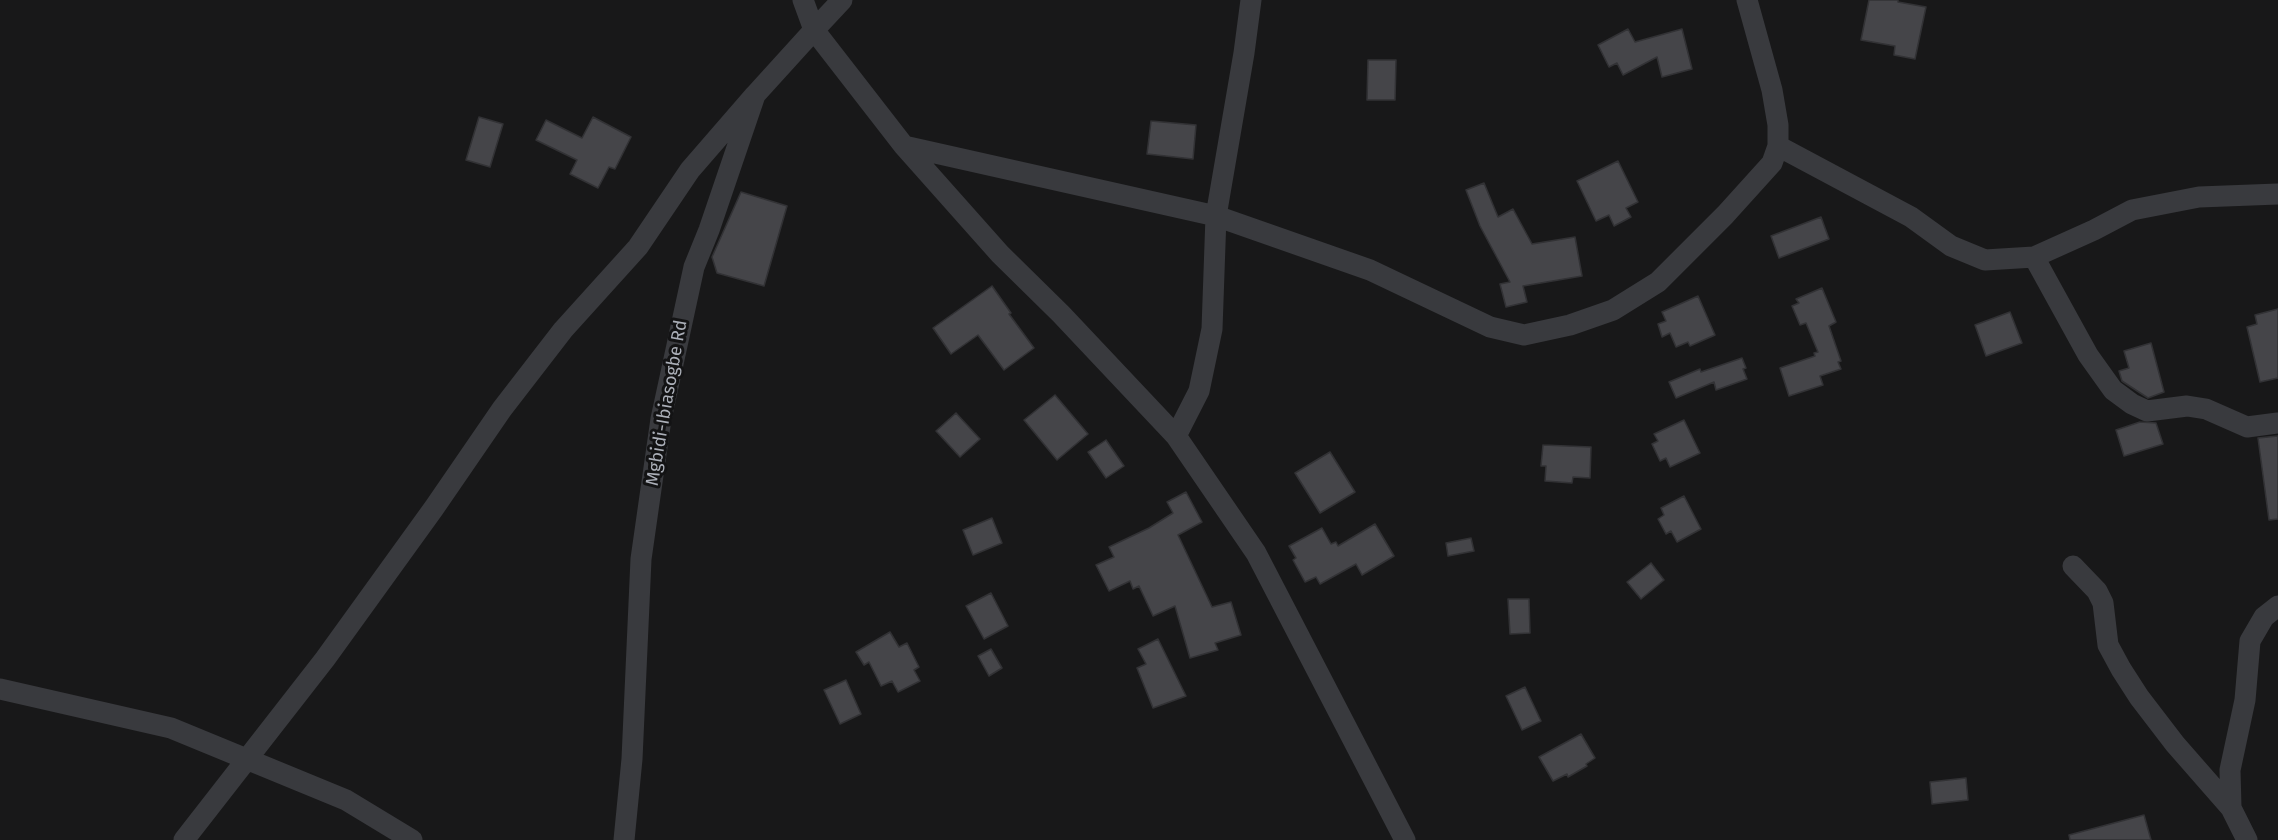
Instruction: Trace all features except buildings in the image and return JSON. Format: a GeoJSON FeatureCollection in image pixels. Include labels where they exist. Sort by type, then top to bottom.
{"type":"FeatureCollection","features":[{"type":"Feature","properties":{"kind":"street"},"geometry":{"type":"LineString","coordinates":[[803,0],[814,30],[904,146],[1000,254],[1061,314],[1176,436],[1256,553],[1405,840]]}},
{"type":"Feature","properties":{"kind":"street","name":"Mgbidi-Ibiasogbe Rd"},"geometry":{"type":"LineString","coordinates":[[624,840],[632,759],[641,559],[661,418],[693,267],[710,230],[755,95],[842,0]]}},
{"type":"Feature","properties":{"kind":"street"},"geometry":{"type":"LineString","coordinates":[[1176,436],[1199,391],[1212,329],[1216,216],[1251,0]]}},
{"type":"Feature","properties":{"kind":"street"},"geometry":{"type":"LineString","coordinates":[[904,146],[1216,216],[1370,270],[1490,327],[1524,335],[1570,325],[1613,310],[1658,282],[1772,163],[1778,146],[1778,126],[1772,90],[1747,0]]}},
{"type":"Feature","properties":{"kind":"street"},"geometry":{"type":"LineString","coordinates":[[184,840],[325,659],[502,409],[563,330],[638,247],[690,170],[755,95]]}},
{"type":"Feature","properties":{"kind":"street"},"geometry":{"type":"LineString","coordinates":[[1778,146],[1911,217],[1951,246],[1985,260],[2034,257],[2132,210],[2199,197],[2278,194]]}},
{"type":"Feature","properties":{"kind":"street"},"geometry":{"type":"LineString","coordinates":[[2034,257],[2088,355],[2113,390],[2132,404],[2148,411],[2187,406],[2206,409],[2247,427],[2278,423]]}},
{"type":"Feature","properties":{"kind":"street"},"geometry":{"type":"LineString","coordinates":[[2073,566],[2097,591],[2103,603],[2108,645],[2139,697],[2175,744],[2231,808],[2247,840]]}},
{"type":"Feature","properties":{"kind":"street"},"geometry":{"type":"LineString","coordinates":[[2231,808],[2230,770],[2245,700],[2250,641],[2264,617],[2278,606]]}},
{"type":"Feature","properties":{"kind":"street"},"geometry":{"type":"LineString","coordinates":[[0,689],[171,728],[346,800],[412,840]]}}]}
